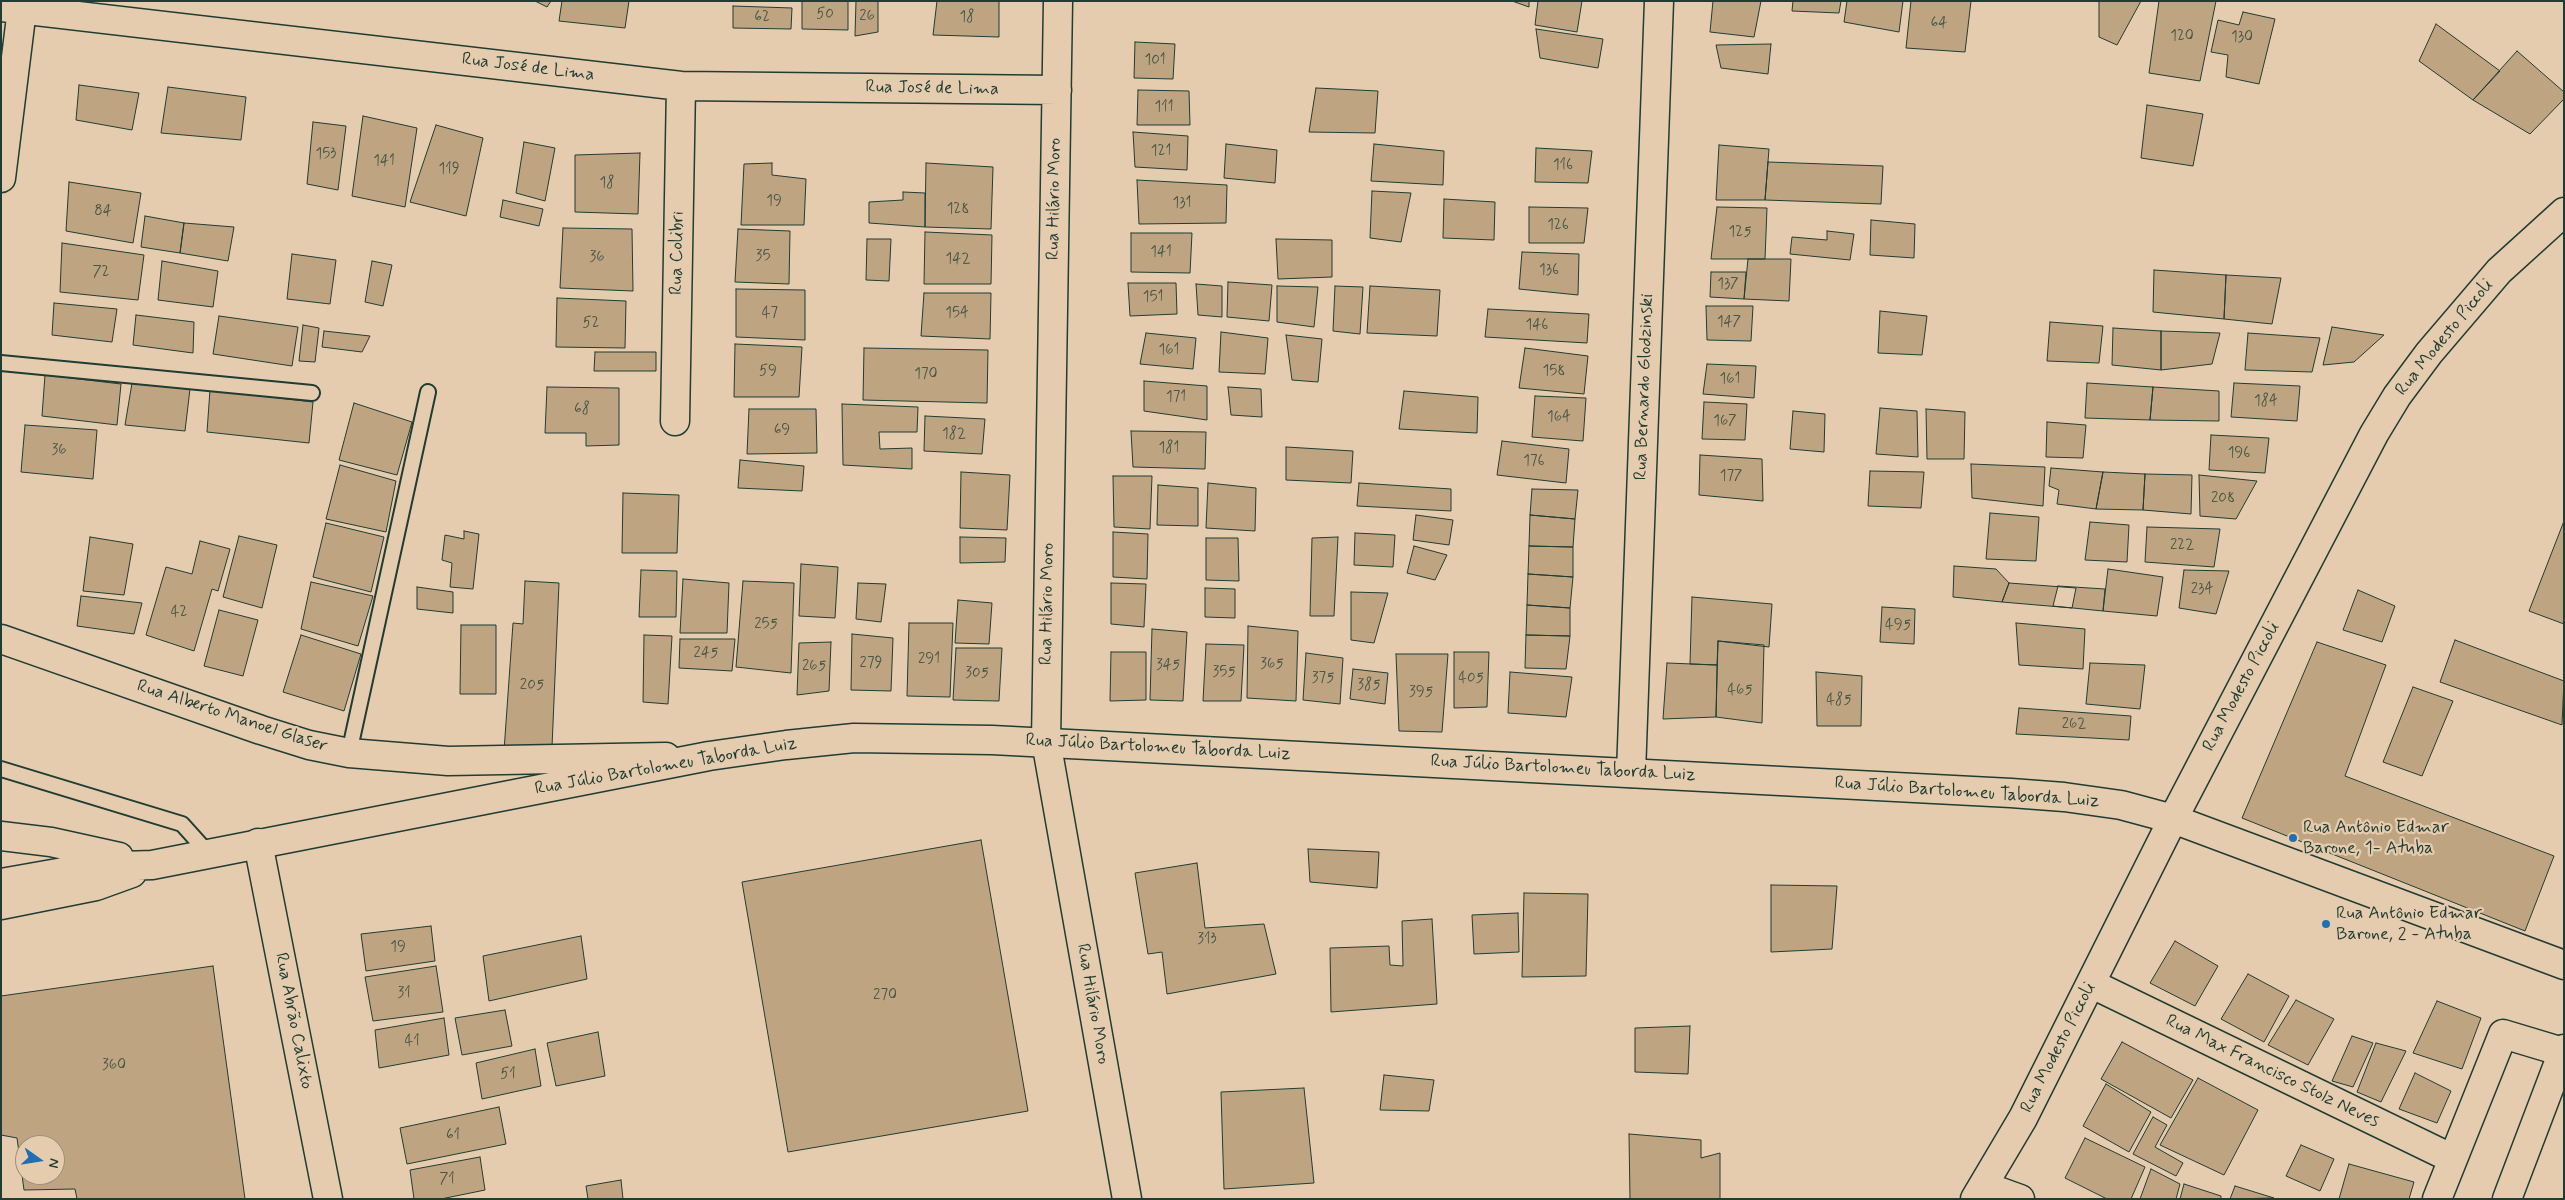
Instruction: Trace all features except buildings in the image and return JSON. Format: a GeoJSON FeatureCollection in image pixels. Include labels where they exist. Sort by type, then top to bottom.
{"type":"FeatureCollection","features":[{"type":"Feature","properties":{"kind":"street","name":"Rua Hilário Moro"},"geometry":{"type":"LineString","coordinates":[[1058,1],[1046,742],[1127,1199]]}},
{"type":"Feature","properties":{"kind":"street","name":"Rua Bernardo Glodzinski"},"geometry":{"type":"LineString","coordinates":[[1631,773],[1659,1]]}},
{"type":"Feature","properties":{"kind":"street","name":"Rua José de Lima"},"geometry":{"type":"LineString","coordinates":[[15,6],[681,86],[1057,90]]}},
{"type":"Feature","properties":{"kind":"street"},"geometry":{"type":"LineString","coordinates":[[1,178],[15,6]]}},
{"type":"Feature","properties":{"kind":"street","name":"Rua Colibri"},"geometry":{"type":"LineString","coordinates":[[675,421],[681,86]]}},
{"type":"Feature","properties":{"kind":"street","name":"Rua Modesto Piccoli"},"geometry":{"type":"LineString","coordinates":[[1979,1192],[2023,1118],[2092,984],[2173,819],[2374,434],[2397,396],[2435,346],[2499,270],[2564,212]]}},
{"type":"Feature","properties":{"kind":"street","name":"Rua Alberto Manoel Glaser"},"geometry":{"type":"LineString","coordinates":[[1,639],[261,730],[309,745],[349,753],[448,761],[709,756]]}},
{"type":"Feature","properties":{"kind":"street","name":"Rua Júlio Bartolomeu Taborda Luiz"},"geometry":{"type":"LineString","coordinates":[[1,883],[92,867],[152,865],[709,756],[854,738],[1046,742],[2064,797],[2121,805],[2173,819],[2564,965]]}},
{"type":"Feature","properties":{"kind":"street"},"geometry":{"type":"LineString","coordinates":[[1,836],[51,842],[152,865]]}},
{"type":"Feature","properties":{"kind":"street","name":"Rua Abrão Calixto"},"geometry":{"type":"LineString","coordinates":[[258,843],[328,1199]]}},
{"type":"Feature","properties":{"kind":"street","name":"Rua Júlio Bartolomeu Taborda Luiz"},"geometry":{"type":"LineString","coordinates":[[1,905],[96,886],[152,865]]}},
{"type":"Feature","properties":{"kind":"street","name":"Rua Max Francisco Stolz Neves"},"geometry":{"type":"LineString","coordinates":[[2092,984],[2453,1159]]}},
{"type":"Feature","properties":{"kind":"street"},"geometry":{"type":"LineString","coordinates":[[2437,1199],[2503,1034],[2563,1051],[2507,1199]]}},
{"type":"Feature","properties":{"kind":"street"},"geometry":{"type":"LineString","coordinates":[[1979,1192],[2020,1199]]}},
{"type":"Feature","properties":{"kind":"lane"},"geometry":{"type":"LineString","coordinates":[[1,363],[312,393]]}},
{"type":"Feature","properties":{"kind":"lane"},"geometry":{"type":"LineString","coordinates":[[349,753],[428,392]]}},
{"type":"Feature","properties":{"kind":"lane"},"geometry":{"type":"LineString","coordinates":[[1,769],[182,824],[208,854]]}},
{"type":"Feature","properties":{"kind":"place","name":"Rua Antônio Edmar Barone, 1- Atuba"},"geometry":{"type":"Point","coordinates":[2293,838]}},
{"type":"Feature","properties":{"kind":"place","name":"Rua Antônio Edmar Barone, 2 - Atuba"},"geometry":{"type":"Point","coordinates":[2326,924]}}]}
